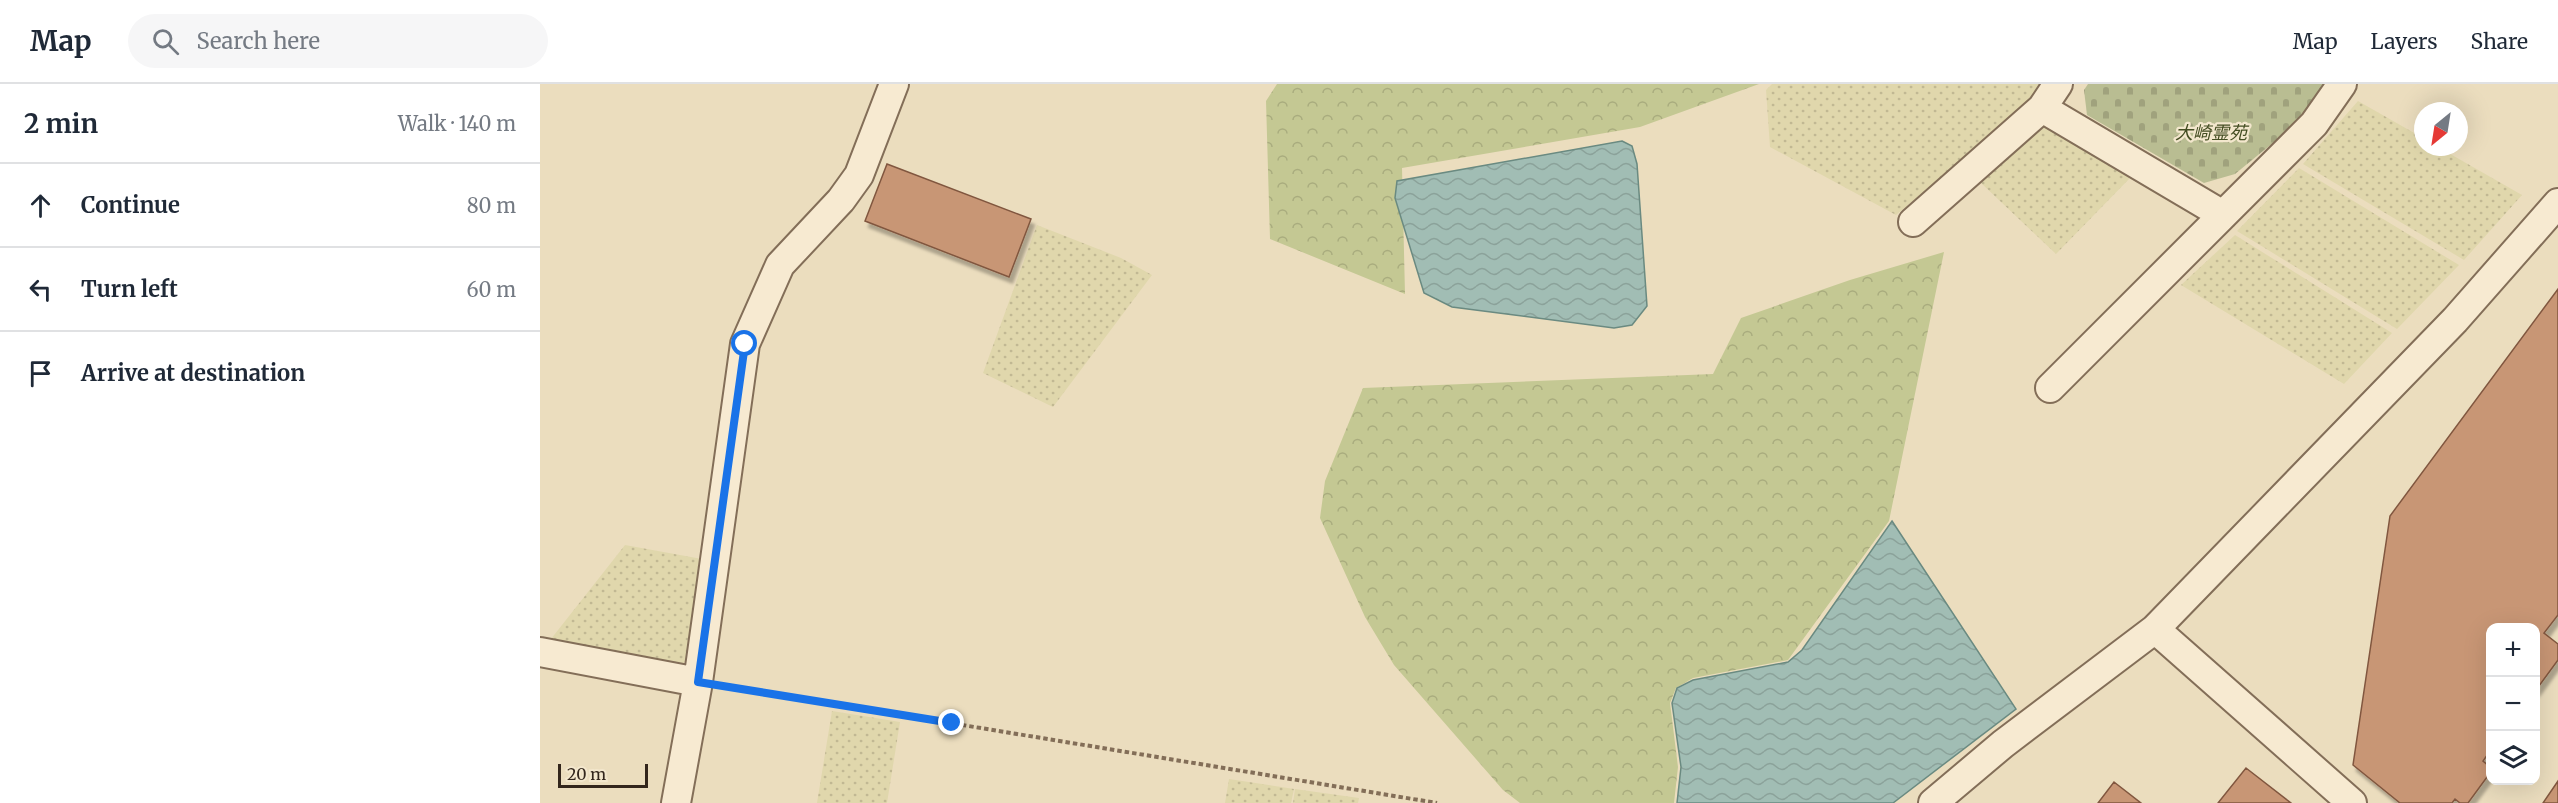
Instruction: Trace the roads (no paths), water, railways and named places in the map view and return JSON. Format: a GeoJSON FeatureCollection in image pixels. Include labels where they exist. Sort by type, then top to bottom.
{"type":"FeatureCollection","features":[{"type":"Feature","properties":{"kind":"street"},"geometry":{"type":"LineString","coordinates":[[1913,222],[2042,108],[2058,84]]}},
{"type":"Feature","properties":{"kind":"street"},"geometry":{"type":"LineString","coordinates":[[2050,388],[2314,124],[2342,84]]}},
{"type":"Feature","properties":{"kind":"street"},"geometry":{"type":"LineString","coordinates":[[676,803],[698,682],[745,344],[780,265],[841,200],[860,175],[891,85]]}},
{"type":"Feature","properties":{"kind":"street"},"geometry":{"type":"LineString","coordinates":[[2042,108],[2223,215]]}},
{"type":"Feature","properties":{"kind":"street"},"geometry":{"type":"LineString","coordinates":[[1933,803],[2003,744],[2156,629],[2456,320],[2558,203]]}},
{"type":"Feature","properties":{"kind":"street"},"geometry":{"type":"LineString","coordinates":[[2156,629],[2352,803]]}},
{"type":"Feature","properties":{"kind":"street"},"geometry":{"type":"LineString","coordinates":[[540,652],[698,682]]}},
{"type":"Feature","properties":{"kind":"water"},"geometry":{"type":"Polygon","coordinates":[[[1622,141],[1632,146],[1637,164],[1647,306],[1632,325],[1614,328],[1452,307],[1424,293],[1395,198],[1397,181],[1622,141]]]}},
{"type":"Feature","properties":{"kind":"water"},"geometry":{"type":"Polygon","coordinates":[[[1892,521],[2016,709],[1893,803],[1677,803],[1681,767],[1672,703],[1677,688],[1693,680],[1788,662],[1802,650],[1892,521]]]}},
{"type":"Feature","properties":{"kind":"park label","name":"大崎霊苑"},"geometry":{"type":"Point","coordinates":[2211,132]}}]}
